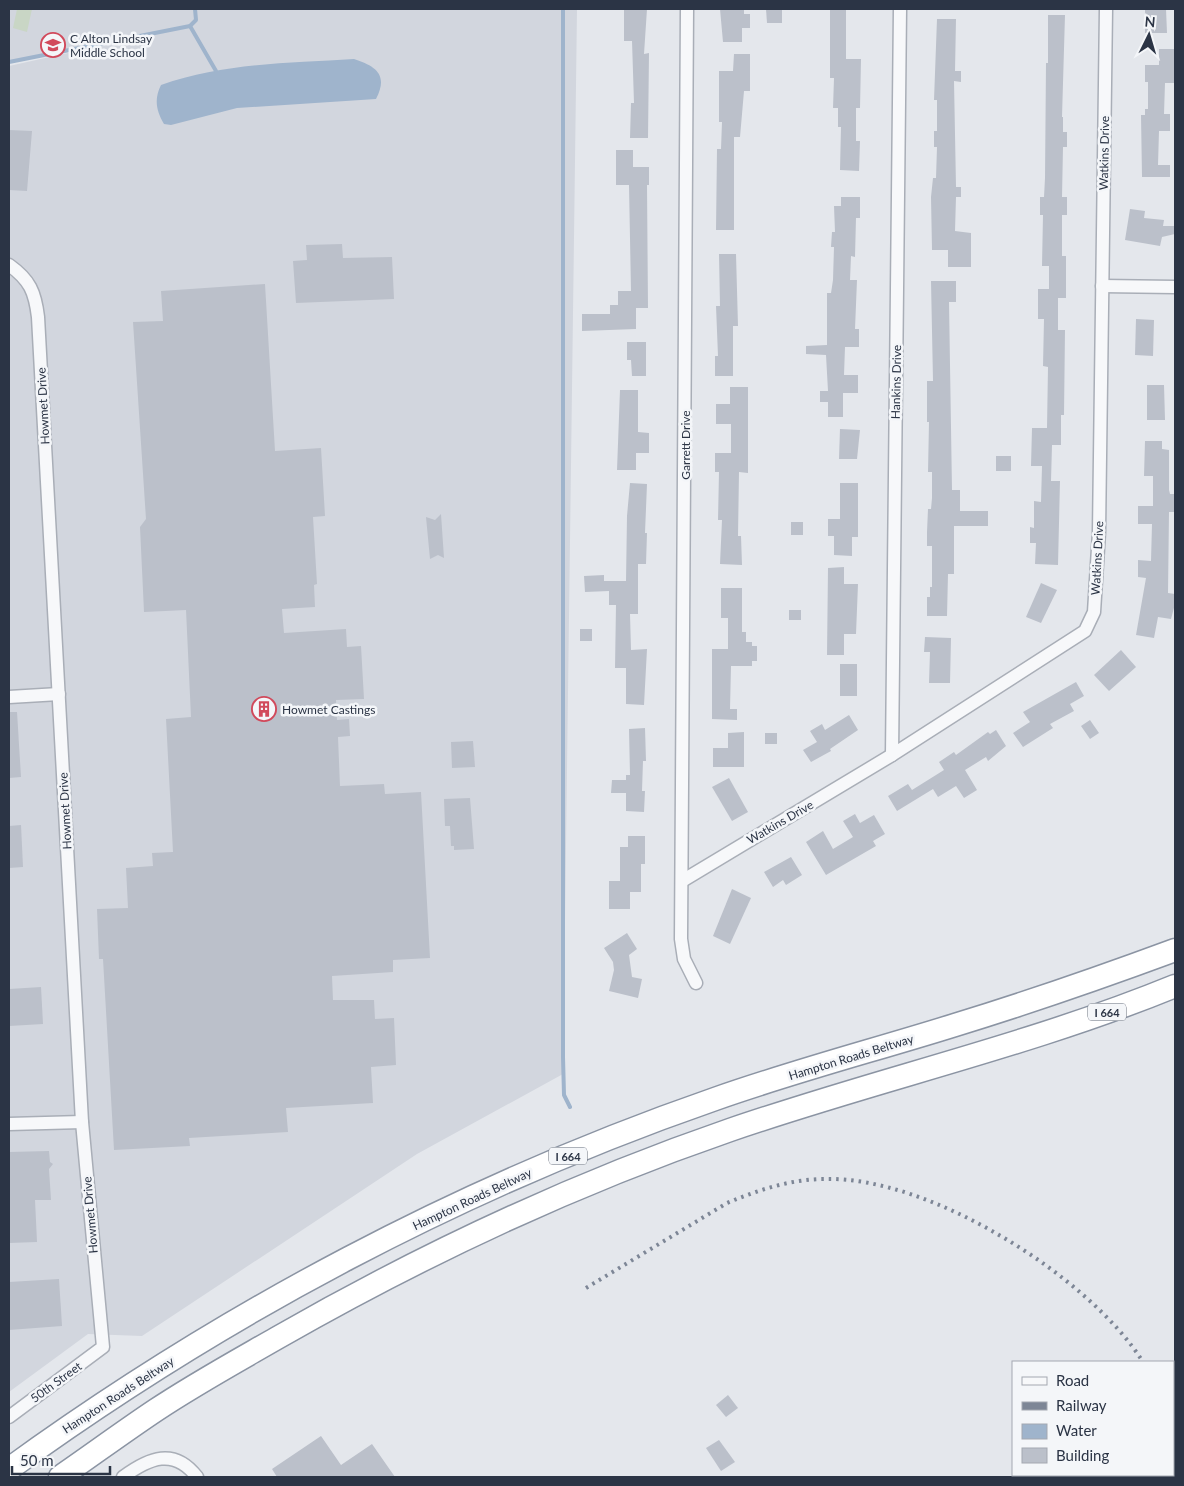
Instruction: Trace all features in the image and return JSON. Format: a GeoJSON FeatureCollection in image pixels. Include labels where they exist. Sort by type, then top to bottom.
{"type":"FeatureCollection","features":[{"type":"Feature","properties":{"kind":"highway","name":"Hampton Roads Beltway"},"geometry":{"type":"LineString","coordinates":[[9,1469],[59,1433],[155,1370],[266,1304],[389,1238],[543,1166],[716,1098],[1071,988],[1175,950]]}},
{"type":"Feature","properties":{"kind":"highway","name":"I 664"},"geometry":{"type":"LineString","coordinates":[[60,1477],[158,1409],[315,1316],[430,1255],[528,1210],[660,1156],[778,1114],[1038,1036],[1175,986]]}},
{"type":"Feature","properties":{"kind":"highway"},"geometry":{"type":"LineString","coordinates":[[1038,1036],[1175,1002]]}},
{"type":"Feature","properties":{"kind":"street","name":"Garrett Drive"},"geometry":{"type":"LineString","coordinates":[[687,9],[682,950],[687,968],[696,983]]}},
{"type":"Feature","properties":{"kind":"street","name":"Hankins Drive"},"geometry":{"type":"LineString","coordinates":[[892,755],[900,9]]}},
{"type":"Feature","properties":{"kind":"street","name":"Watkins Drive"},"geometry":{"type":"LineString","coordinates":[[682,881],[892,755],[1085,631],[1094,612],[1099,532],[1106,9]]}},
{"type":"Feature","properties":{"kind":"street","name":"Howmet Drive"},"geometry":{"type":"LineString","coordinates":[[9,265],[25,276],[36,298],[38,317],[82,1122],[104,1347]]}},
{"type":"Feature","properties":{"kind":"street"},"geometry":{"type":"LineString","coordinates":[[1102,286],[1175,287]]}},
{"type":"Feature","properties":{"kind":"street"},"geometry":{"type":"LineString","coordinates":[[9,697],[59,694]]}},
{"type":"Feature","properties":{"kind":"street"},"geometry":{"type":"LineString","coordinates":[[9,1124],[82,1122]]}},
{"type":"Feature","properties":{"kind":"street","name":"50th Street"},"geometry":{"type":"LineString","coordinates":[[9,1417],[104,1347]]}},
{"type":"Feature","properties":{"kind":"street"},"geometry":{"type":"LineString","coordinates":[[123,1477],[150,1460],[170,1458],[190,1467],[197,1477]]}},
{"type":"Feature","properties":{"kind":"shaded area"},"geometry":{"type":"Polygon","coordinates":[[[9,9],[577,9],[563,1074],[417,1154],[142,1336],[88,1334],[9,1392],[9,66],[149,35],[9,63],[9,9]]]}},
{"type":"Feature","properties":{"kind":"green space"},"geometry":{"type":"Polygon","coordinates":[[[17,9],[32,9],[27,32],[13,28],[17,9]]]}},
{"type":"Feature","properties":{"kind":"water"},"geometry":{"type":"Polygon","coordinates":[[[354,59],[374,68],[378,72],[381,83],[376,99],[237,108],[171,125],[164,124],[159,114],[157,95],[161,85],[185,78],[209,72],[257,65],[354,59]]]}},
{"type":"Feature","properties":{"kind":"building"},"geometry":{"type":"Polygon","coordinates":[[[624,9],[647,9],[644,54],[649,53],[648,138],[630,138],[631,103],[634,103],[632,41],[624,41],[624,9]]]}},
{"type":"Feature","properties":{"kind":"building"},"geometry":{"type":"Polygon","coordinates":[[[720,9],[744,9],[744,14],[750,14],[750,28],[742,28],[742,42],[723,42],[720,9]]]}},
{"type":"Feature","properties":{"kind":"building"},"geometry":{"type":"Polygon","coordinates":[[[766,9],[782,9],[782,23],[767,23],[766,9]]]}},
{"type":"Feature","properties":{"kind":"building"},"geometry":{"type":"Polygon","coordinates":[[[830,9],[846,9],[846,59],[861,59],[860,108],[856,108],[856,141],[860,141],[859,171],[840,170],[841,127],[838,127],[838,108],[833,108],[834,78],[830,78],[830,9]]]}},
{"type":"Feature","properties":{"kind":"building"},"geometry":{"type":"Polygon","coordinates":[[[1145,9],[1166,9],[1167,33],[1145,33],[1145,9]]]}},
{"type":"Feature","properties":{"kind":"building"},"geometry":{"type":"Polygon","coordinates":[[[1048,15],[1065,15],[1062,117],[1063,132],[1067,132],[1067,147],[1063,147],[1062,197],[1067,197],[1067,215],[1062,215],[1062,256],[1066,256],[1066,298],[1058,298],[1058,330],[1065,330],[1064,415],[1061,415],[1061,445],[1052,445],[1051,481],[1060,481],[1058,565],[1035,564],[1036,543],[1030,543],[1030,527],[1034,528],[1034,501],[1041,502],[1042,466],[1031,466],[1032,428],[1047,428],[1048,367],[1043,366],[1044,319],[1038,319],[1038,289],[1049,289],[1049,266],[1042,266],[1043,215],[1040,215],[1040,197],[1044,197],[1045,178],[1048,15]]]}},
{"type":"Feature","properties":{"kind":"building"},"geometry":{"type":"Polygon","coordinates":[[[937,19],[956,19],[955,71],[961,71],[961,82],[954,81],[956,187],[961,187],[961,197],[956,197],[955,231],[971,233],[971,267],[948,267],[948,250],[932,250],[931,197],[933,178],[936,178],[937,147],[934,147],[934,131],[937,131],[937,100],[934,100],[937,19]]]}},
{"type":"Feature","properties":{"kind":"building"},"geometry":{"type":"Polygon","coordinates":[[[1159,49],[1175,49],[1175,83],[1165,83],[1164,114],[1170,114],[1170,131],[1159,131],[1158,165],[1170,165],[1170,177],[1142,177],[1141,115],[1145,115],[1145,109],[1148,109],[1148,82],[1145,82],[1145,65],[1159,65],[1159,49]]]}},
{"type":"Feature","properties":{"kind":"building"},"geometry":{"type":"Polygon","coordinates":[[[734,54],[750,54],[750,91],[744,91],[740,137],[734,137],[734,230],[716,230],[717,149],[721,149],[722,122],[719,122],[719,71],[733,71],[734,54]]]}},
{"type":"Feature","properties":{"kind":"building"},"geometry":{"type":"Polygon","coordinates":[[[9,130],[32,131],[27,191],[9,190],[9,130]]]}},
{"type":"Feature","properties":{"kind":"building"},"geometry":{"type":"Polygon","coordinates":[[[616,150],[633,150],[633,167],[649,167],[649,185],[647,185],[648,308],[636,308],[636,329],[582,331],[582,314],[610,314],[610,305],[618,305],[618,291],[631,291],[629,185],[616,185],[616,150]]]}},
{"type":"Feature","properties":{"kind":"building"},"geometry":{"type":"Polygon","coordinates":[[[841,197],[860,197],[860,218],[856,218],[855,257],[851,256],[850,280],[857,280],[855,329],[859,329],[859,347],[845,347],[844,375],[858,375],[858,393],[843,393],[843,417],[828,417],[828,402],[820,402],[820,391],[828,391],[826,355],[806,354],[806,346],[827,345],[827,293],[831,293],[833,280],[834,247],[831,247],[832,232],[835,232],[834,206],[841,206],[841,197]]]}},
{"type":"Feature","properties":{"kind":"building"},"geometry":{"type":"Polygon","coordinates":[[[1130,209],[1145,211],[1144,218],[1164,220],[1163,226],[1175,226],[1175,234],[1162,237],[1160,246],[1125,240],[1130,209]]]}},
{"type":"Feature","properties":{"kind":"building"},"geometry":{"type":"Polygon","coordinates":[[[342,244],[343,258],[392,257],[394,299],[296,303],[293,261],[307,260],[306,245],[342,244]]]}},
{"type":"Feature","properties":{"kind":"building"},"geometry":{"type":"Polygon","coordinates":[[[719,254],[736,254],[738,326],[733,326],[733,376],[715,376],[715,356],[718,356],[716,306],[720,306],[719,254]]]}},
{"type":"Feature","properties":{"kind":"building"},"geometry":{"type":"Polygon","coordinates":[[[931,281],[956,281],[956,302],[949,302],[952,490],[960,490],[960,511],[988,511],[988,526],[954,526],[954,574],[948,574],[947,616],[927,616],[927,597],[930,597],[930,587],[932,587],[932,546],[927,546],[928,509],[931,509],[932,498],[932,472],[928,472],[929,422],[927,422],[927,381],[933,381],[931,281]]]}},
{"type":"Feature","properties":{"kind":"building","name":"Howmet Castings"},"geometry":{"type":"Polygon","coordinates":[[[265,284],[275,451],[321,448],[325,516],[313,517],[317,584],[314,585],[315,607],[282,609],[284,633],[346,629],[347,647],[361,646],[364,699],[336,700],[337,720],[349,719],[350,736],[338,737],[340,786],[384,784],[385,794],[421,792],[430,958],[393,960],[393,972],[332,976],[333,1000],[374,1000],[375,1019],[394,1018],[396,1065],[371,1067],[373,1103],[286,1108],[288,1132],[189,1138],[190,1146],[114,1150],[103,959],[99,959],[97,909],[128,908],[126,868],[153,866],[152,853],[173,852],[166,719],[191,717],[186,610],[144,612],[140,527],[146,519],[133,322],[163,321],[161,291],[265,284]]]}},
{"type":"Feature","properties":{"kind":"building"},"geometry":{"type":"Polygon","coordinates":[[[1136,319],[1154,320],[1153,356],[1135,355],[1136,319]]]}},
{"type":"Feature","properties":{"kind":"building"},"geometry":{"type":"Polygon","coordinates":[[[627,342],[646,342],[646,376],[632,376],[631,360],[627,360],[627,342]]]}},
{"type":"Feature","properties":{"kind":"building"},"geometry":{"type":"Polygon","coordinates":[[[1147,385],[1164,385],[1165,420],[1147,420],[1147,385]]]}},
{"type":"Feature","properties":{"kind":"building"},"geometry":{"type":"Polygon","coordinates":[[[730,387],[748,387],[748,473],[739,472],[738,536],[741,536],[742,565],[720,564],[722,520],[718,520],[719,472],[715,472],[715,453],[731,453],[731,424],[716,424],[716,404],[730,404],[730,387]]]}},
{"type":"Feature","properties":{"kind":"building"},"geometry":{"type":"Polygon","coordinates":[[[620,390],[638,390],[638,432],[649,433],[649,453],[636,453],[636,470],[617,470],[620,390]]]}},
{"type":"Feature","properties":{"kind":"building"},"geometry":{"type":"Polygon","coordinates":[[[840,429],[860,430],[857,459],[839,459],[840,429]]]}},
{"type":"Feature","properties":{"kind":"building"},"geometry":{"type":"Polygon","coordinates":[[[1145,441],[1162,441],[1162,449],[1169,450],[1169,490],[1170,494],[1175,494],[1175,512],[1169,512],[1168,593],[1175,594],[1175,604],[1171,619],[1158,617],[1154,638],[1136,635],[1146,578],[1138,577],[1138,560],[1151,561],[1152,524],[1138,524],[1138,506],[1153,506],[1153,476],[1144,476],[1145,441]]]}},
{"type":"Feature","properties":{"kind":"building"},"geometry":{"type":"Polygon","coordinates":[[[996,456],[1011,456],[1011,471],[996,471],[996,456]]]}},
{"type":"Feature","properties":{"kind":"building"},"geometry":{"type":"Polygon","coordinates":[[[630,483],[647,484],[646,564],[638,564],[638,614],[630,614],[631,650],[647,649],[644,705],[626,704],[626,668],[615,668],[616,605],[609,605],[609,591],[585,592],[584,576],[604,575],[604,581],[626,581],[627,516],[630,483]]]}},
{"type":"Feature","properties":{"kind":"building"},"geometry":{"type":"Polygon","coordinates":[[[840,483],[858,483],[858,537],[852,537],[852,556],[834,555],[834,536],[828,536],[828,519],[840,519],[840,483]]]}},
{"type":"Feature","properties":{"kind":"building"},"geometry":{"type":"Polygon","coordinates":[[[441,514],[444,558],[438,555],[430,559],[426,517],[435,520],[441,514]]]}},
{"type":"Feature","properties":{"kind":"building"},"geometry":{"type":"Polygon","coordinates":[[[791,522],[803,522],[803,535],[791,535],[791,522]]]}},
{"type":"Feature","properties":{"kind":"building"},"geometry":{"type":"Polygon","coordinates":[[[844,567],[844,584],[858,584],[856,634],[844,634],[844,655],[827,655],[828,568],[844,567]]]}},
{"type":"Feature","properties":{"kind":"building"},"geometry":{"type":"Polygon","coordinates":[[[1041,583],[1057,590],[1041,623],[1026,617],[1041,583]]]}},
{"type":"Feature","properties":{"kind":"building"},"geometry":{"type":"Polygon","coordinates":[[[721,588],[742,588],[742,632],[746,632],[746,642],[752,642],[752,646],[757,646],[757,661],[752,661],[752,666],[731,666],[730,709],[737,709],[737,720],[712,719],[712,649],[728,649],[728,618],[721,618],[721,588]]]}},
{"type":"Feature","properties":{"kind":"building"},"geometry":{"type":"Polygon","coordinates":[[[789,610],[801,610],[801,620],[789,620],[789,610]]]}},
{"type":"Feature","properties":{"kind":"building"},"geometry":{"type":"Polygon","coordinates":[[[580,629],[592,629],[592,641],[580,641],[580,629]]]}},
{"type":"Feature","properties":{"kind":"building"},"geometry":{"type":"Polygon","coordinates":[[[925,637],[951,638],[950,683],[929,683],[930,652],[924,652],[925,637]]]}},
{"type":"Feature","properties":{"kind":"building"},"geometry":{"type":"Polygon","coordinates":[[[1121,650],[1136,667],[1109,691],[1094,675],[1121,650]]]}},
{"type":"Feature","properties":{"kind":"building"},"geometry":{"type":"Polygon","coordinates":[[[840,664],[857,664],[857,696],[840,696],[840,664]]]}},
{"type":"Feature","properties":{"kind":"building"},"geometry":{"type":"Polygon","coordinates":[[[1076,682],[1084,696],[1070,704],[1074,711],[1050,724],[1053,728],[1023,747],[1013,733],[1030,722],[1023,712],[1076,682]]]}},
{"type":"Feature","properties":{"kind":"building"},"geometry":{"type":"Polygon","coordinates":[[[9,712],[17,712],[21,777],[9,778],[9,712]]]}},
{"type":"Feature","properties":{"kind":"building"},"geometry":{"type":"Polygon","coordinates":[[[849,715],[858,730],[830,749],[831,751],[811,762],[803,750],[817,742],[810,731],[822,724],[825,730],[849,715]]]}},
{"type":"Feature","properties":{"kind":"building"},"geometry":{"type":"Polygon","coordinates":[[[1090,720],[1099,733],[1090,739],[1081,726],[1090,720]]]}},
{"type":"Feature","properties":{"kind":"building"},"geometry":{"type":"Polygon","coordinates":[[[645,728],[646,761],[643,761],[642,791],[645,791],[644,812],[626,811],[626,793],[611,793],[612,780],[626,780],[626,775],[630,775],[629,729],[645,728]]]}},
{"type":"Feature","properties":{"kind":"building"},"geometry":{"type":"Polygon","coordinates":[[[996,730],[1006,746],[988,761],[986,757],[965,770],[977,790],[964,798],[956,786],[938,797],[933,789],[897,811],[888,796],[908,784],[912,790],[944,770],[939,762],[954,752],[956,755],[988,732],[990,734],[996,730]]]}},
{"type":"Feature","properties":{"kind":"building"},"geometry":{"type":"Polygon","coordinates":[[[744,732],[744,767],[713,767],[713,748],[728,748],[728,733],[744,732]]]}},
{"type":"Feature","properties":{"kind":"building"},"geometry":{"type":"Polygon","coordinates":[[[765,733],[777,733],[777,744],[765,744],[765,733]]]}},
{"type":"Feature","properties":{"kind":"building"},"geometry":{"type":"Polygon","coordinates":[[[473,741],[475,767],[452,768],[451,742],[473,741]]]}},
{"type":"Feature","properties":{"kind":"building"},"geometry":{"type":"Polygon","coordinates":[[[729,778],[748,812],[732,821],[712,787],[729,778]]]}},
{"type":"Feature","properties":{"kind":"building"},"geometry":{"type":"Polygon","coordinates":[[[470,798],[474,849],[454,850],[454,846],[451,846],[450,826],[445,826],[444,799],[470,798]]]}},
{"type":"Feature","properties":{"kind":"building"},"geometry":{"type":"Polygon","coordinates":[[[855,814],[860,823],[874,815],[885,834],[873,841],[876,846],[826,875],[806,842],[823,831],[833,849],[853,837],[843,821],[855,814]]]}},
{"type":"Feature","properties":{"kind":"building"},"geometry":{"type":"Polygon","coordinates":[[[21,825],[23,867],[9,868],[9,826],[21,825]]]}},
{"type":"Feature","properties":{"kind":"building"},"geometry":{"type":"Polygon","coordinates":[[[628,836],[645,836],[645,864],[641,864],[641,892],[630,892],[630,909],[609,909],[609,881],[620,881],[620,847],[628,847],[628,836]]]}},
{"type":"Feature","properties":{"kind":"building"},"geometry":{"type":"Polygon","coordinates":[[[791,857],[802,875],[786,885],[783,880],[773,887],[764,872],[791,857]]]}},
{"type":"Feature","properties":{"kind":"building"},"geometry":{"type":"Polygon","coordinates":[[[732,889],[751,898],[730,944],[713,936],[732,889]]]}},
{"type":"Feature","properties":{"kind":"building"},"geometry":{"type":"Polygon","coordinates":[[[627,933],[637,949],[629,955],[632,977],[642,979],[638,998],[609,991],[614,970],[613,962],[604,948],[627,933]]]}},
{"type":"Feature","properties":{"kind":"building"},"geometry":{"type":"Polygon","coordinates":[[[41,987],[43,1024],[9,1026],[9,989],[41,987]]]}},
{"type":"Feature","properties":{"kind":"building"},"geometry":{"type":"Polygon","coordinates":[[[49,1151],[50,1162],[53,1164],[49,1169],[51,1200],[35,1200],[37,1242],[9,1243],[9,1152],[49,1151]]]}},
{"type":"Feature","properties":{"kind":"building"},"geometry":{"type":"Polygon","coordinates":[[[59,1279],[62,1326],[9,1330],[9,1282],[59,1279]]]}},
{"type":"Feature","properties":{"kind":"building"},"geometry":{"type":"Polygon","coordinates":[[[728,1395],[738,1408],[726,1417],[716,1405],[728,1395]]]}},
{"type":"Feature","properties":{"kind":"building"},"geometry":{"type":"Polygon","coordinates":[[[321,1436],[341,1465],[372,1444],[395,1477],[277,1477],[272,1469],[321,1436]]]}},
{"type":"Feature","properties":{"kind":"building"},"geometry":{"type":"Polygon","coordinates":[[[719,1440],[735,1462],[721,1471],[706,1448],[719,1440]]]}},
{"type":"Feature","properties":{"kind":"waterway"},"geometry":{"type":"LineString","coordinates":[[9,62],[190,26],[196,20],[195,9]]}},
{"type":"Feature","properties":{"kind":"waterway"},"geometry":{"type":"LineString","coordinates":[[563,9],[563,1057],[564,1095],[570,1107]]}},
{"type":"Feature","properties":{"kind":"waterway"},"geometry":{"type":"LineString","coordinates":[[190,26],[216,71]]}},
{"type":"Feature","properties":{"kind":"railway"},"geometry":{"type":"LineString","coordinates":[[586,1288],[727,1203],[739,1198],[775,1186],[812,1179],[866,1182],[911,1194],[957,1213],[1003,1237],[1046,1266],[1085,1297],[1118,1329],[1142,1361]]}},
{"type":"Feature","properties":{"kind":"railway"},"geometry":{"type":"LineString","coordinates":[[1174,1454],[1175,1461]]}},
{"type":"Feature","properties":{"kind":"place","name":"C Alton Lindsay Middle School"},"geometry":{"type":"Point","coordinates":[53,45]}},
{"type":"Feature","properties":{"kind":"place","name":"Howmet Castings"},"geometry":{"type":"Point","coordinates":[264,709]}}]}
